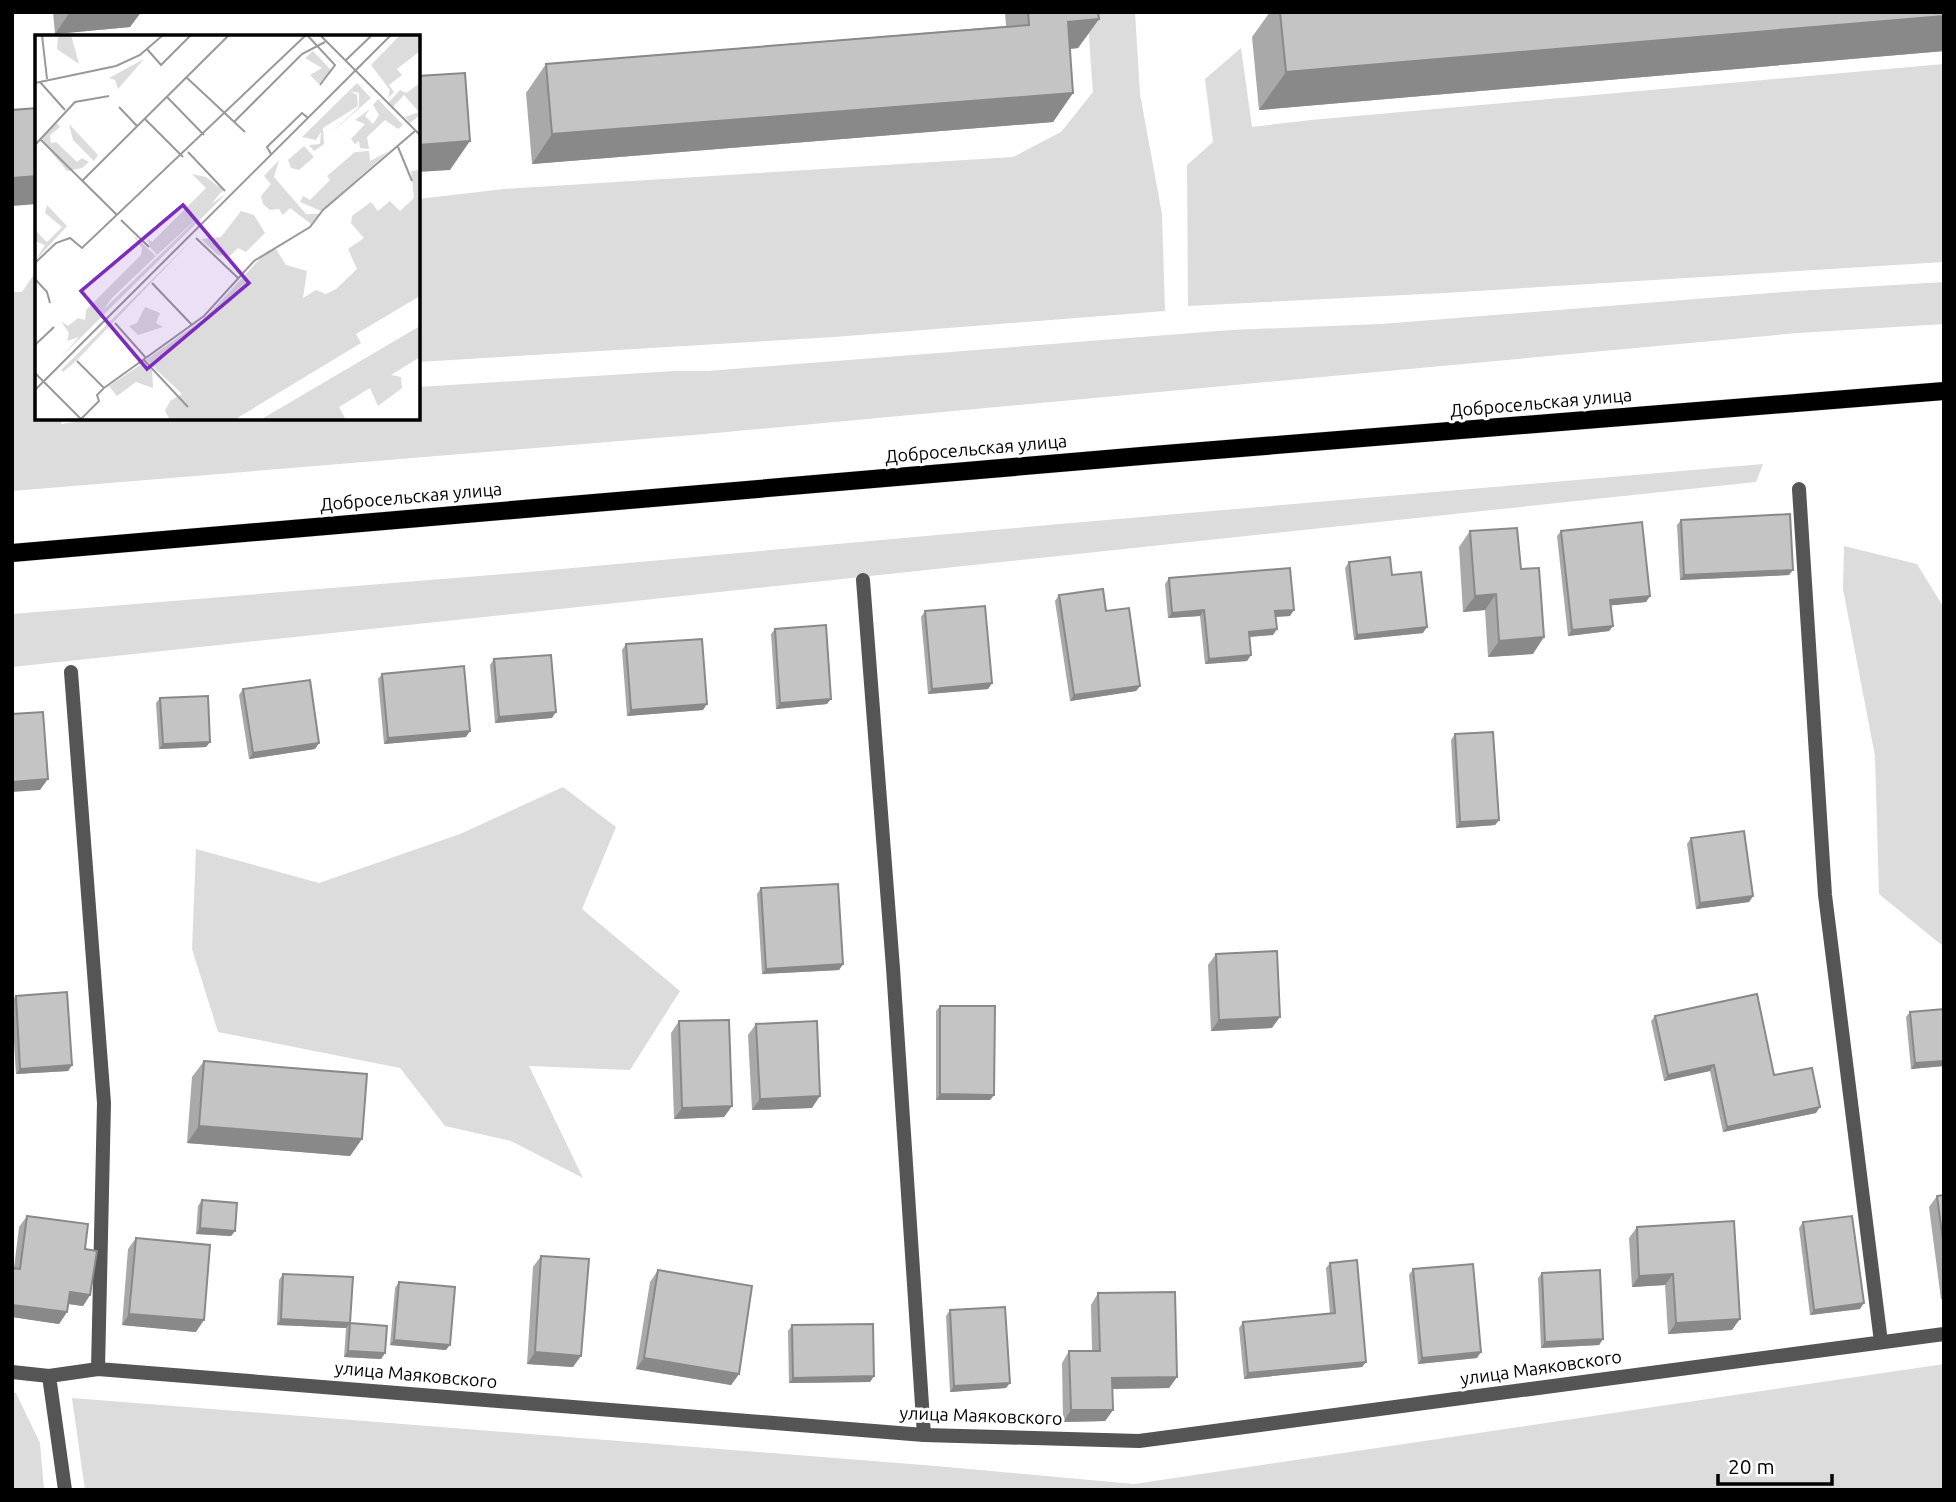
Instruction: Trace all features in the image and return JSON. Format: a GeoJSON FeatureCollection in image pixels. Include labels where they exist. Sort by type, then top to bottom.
{"type":"FeatureCollection","features":[{"type":"Feature","properties":{"kind":"main road","name":"Добросельская улица"},"geometry":{"type":"LineString","coordinates":[[12,553],[1153,455],[1944,391]]}},
{"type":"Feature","properties":{"kind":"street"},"geometry":{"type":"LineString","coordinates":[[1799,489],[1825,895],[1881,1342]]}},
{"type":"Feature","properties":{"kind":"street"},"geometry":{"type":"LineString","coordinates":[[863,580],[893,968],[924,1435]]}},
{"type":"Feature","properties":{"kind":"street"},"geometry":{"type":"LineString","coordinates":[[71,672],[104,1104],[98,1368]]}},
{"type":"Feature","properties":{"kind":"street","name":"улица Маяковского"},"geometry":{"type":"LineString","coordinates":[[12,1372],[49,1376],[98,1368],[924,1435],[1139,1441],[1944,1334]]}},
{"type":"Feature","properties":{"kind":"street"},"geometry":{"type":"LineString","coordinates":[[49,1376],[65,1490]]}},
{"type":"Feature","properties":{"kind":"shaded area"},"geometry":{"type":"Polygon","coordinates":[[[1087,12],[1135,12],[1140,94],[1162,214],[1165,311],[834,337],[420,362],[420,199],[504,189],[1013,157],[1061,132],[1093,92],[1087,12]]]}},
{"type":"Feature","properties":{"kind":"shaded area"},"geometry":{"type":"Polygon","coordinates":[[[1241,48],[1252,127],[1944,64],[1944,262],[1188,306],[1187,165],[1213,142],[1205,79],[1241,48]]]}},
{"type":"Feature","properties":{"kind":"shaded area"},"geometry":{"type":"Polygon","coordinates":[[[35,273],[35,420],[62,420],[61,424],[86,420],[420,420],[420,387],[708,371],[1231,330],[1381,324],[1944,282],[1944,324],[1798,333],[705,434],[12,491],[12,292],[22,292],[35,273]]]}},
{"type":"Feature","properties":{"kind":"shaded area"},"geometry":{"type":"Polygon","coordinates":[[[1763,464],[1756,482],[12,667],[12,614],[517,573],[1763,464]]]}},
{"type":"Feature","properties":{"kind":"shaded area"},"geometry":{"type":"Polygon","coordinates":[[[1844,546],[1917,564],[1944,608],[1944,947],[1879,894],[1875,756],[1843,589],[1844,546]]]}},
{"type":"Feature","properties":{"kind":"shaded area"},"geometry":{"type":"Polygon","coordinates":[[[563,787],[616,827],[582,909],[680,991],[630,1070],[529,1066],[583,1178],[511,1141],[445,1126],[400,1068],[218,1032],[192,949],[196,849],[319,883],[460,834],[563,787]]]}},
{"type":"Feature","properties":{"kind":"shaded area"},"geometry":{"type":"Polygon","coordinates":[[[1944,1364],[1944,1490],[85,1490],[72,1398],[1134,1484],[1944,1364]]]}},
{"type":"Feature","properties":{"kind":"shaded area"},"geometry":{"type":"Polygon","coordinates":[[[12,1392],[16,1393],[40,1443],[44,1490],[12,1490],[12,1392]]]}},
{"type":"Feature","properties":{"kind":"building"},"geometry":{"type":"Polygon","coordinates":[[[1028,12],[1098,12],[1099,19],[1068,22],[1073,93],[552,134],[546,64],[1029,25],[1028,12]]]}},
{"type":"Feature","properties":{"kind":"building"},"geometry":{"type":"Polygon","coordinates":[[[1280,12],[1944,12],[1944,16],[1286,72],[1280,12]]]}},
{"type":"Feature","properties":{"kind":"building"},"geometry":{"type":"Polygon","coordinates":[[[465,73],[470,141],[420,145],[420,76],[465,73]]]}},
{"type":"Feature","properties":{"kind":"building"},"geometry":{"type":"Polygon","coordinates":[[[35,108],[35,176],[12,178],[12,110],[35,108]]]}},
{"type":"Feature","properties":{"kind":"building"},"geometry":{"type":"Polygon","coordinates":[[[1790,514],[1793,570],[1684,575],[1681,520],[1790,514]]]}},
{"type":"Feature","properties":{"kind":"building"},"geometry":{"type":"Polygon","coordinates":[[[1642,522],[1650,596],[1610,600],[1613,626],[1572,630],[1561,531],[1642,522]]]}},
{"type":"Feature","properties":{"kind":"building"},"geometry":{"type":"Polygon","coordinates":[[[1517,528],[1521,569],[1539,568],[1544,637],[1499,641],[1496,594],[1475,596],[1470,531],[1517,528]]]}},
{"type":"Feature","properties":{"kind":"building"},"geometry":{"type":"Polygon","coordinates":[[[1390,557],[1392,575],[1421,572],[1427,627],[1357,635],[1349,562],[1390,557]]]}},
{"type":"Feature","properties":{"kind":"building"},"geometry":{"type":"Polygon","coordinates":[[[1290,568],[1294,610],[1275,611],[1277,629],[1249,632],[1251,655],[1209,659],[1204,610],[1172,613],[1169,578],[1290,568]]]}},
{"type":"Feature","properties":{"kind":"building"},"geometry":{"type":"Polygon","coordinates":[[[1103,589],[1106,611],[1129,608],[1140,686],[1074,695],[1059,595],[1103,589]]]}},
{"type":"Feature","properties":{"kind":"building"},"geometry":{"type":"Polygon","coordinates":[[[985,606],[992,683],[932,689],[925,611],[985,606]]]}},
{"type":"Feature","properties":{"kind":"building"},"geometry":{"type":"Polygon","coordinates":[[[826,625],[831,699],[780,703],[775,629],[826,625]]]}},
{"type":"Feature","properties":{"kind":"building"},"geometry":{"type":"Polygon","coordinates":[[[702,639],[707,704],[631,710],[626,644],[702,639]]]}},
{"type":"Feature","properties":{"kind":"building"},"geometry":{"type":"Polygon","coordinates":[[[551,655],[556,712],[499,717],[494,659],[551,655]]]}},
{"type":"Feature","properties":{"kind":"building"},"geometry":{"type":"Polygon","coordinates":[[[464,666],[470,731],[388,738],[382,674],[464,666]]]}},
{"type":"Feature","properties":{"kind":"building"},"geometry":{"type":"Polygon","coordinates":[[[310,680],[319,743],[253,753],[243,689],[310,680]]]}},
{"type":"Feature","properties":{"kind":"building"},"geometry":{"type":"Polygon","coordinates":[[[208,696],[210,742],[163,744],[160,698],[208,696]]]}},
{"type":"Feature","properties":{"kind":"building"},"geometry":{"type":"Polygon","coordinates":[[[43,712],[48,779],[12,782],[12,714],[43,712]]]}},
{"type":"Feature","properties":{"kind":"building"},"geometry":{"type":"Polygon","coordinates":[[[1493,732],[1499,820],[1460,822],[1455,734],[1493,732]]]}},
{"type":"Feature","properties":{"kind":"building"},"geometry":{"type":"Polygon","coordinates":[[[1744,831],[1753,896],[1700,903],[1691,838],[1744,831]]]}},
{"type":"Feature","properties":{"kind":"building"},"geometry":{"type":"Polygon","coordinates":[[[838,884],[843,964],[766,969],[761,888],[838,884]]]}},
{"type":"Feature","properties":{"kind":"building"},"geometry":{"type":"Polygon","coordinates":[[[1277,951],[1280,1017],[1219,1020],[1216,954],[1277,951]]]}},
{"type":"Feature","properties":{"kind":"building"},"geometry":{"type":"Polygon","coordinates":[[[67,992],[72,1065],[20,1069],[16,996],[67,992]]]}},
{"type":"Feature","properties":{"kind":"building"},"geometry":{"type":"Polygon","coordinates":[[[1757,994],[1774,1075],[1812,1068],[1820,1107],[1727,1127],[1714,1065],[1668,1075],[1655,1016],[1757,994]]]}},
{"type":"Feature","properties":{"kind":"building"},"geometry":{"type":"Polygon","coordinates":[[[940,1006],[995,1006],[994,1095],[940,1094],[940,1006]]]}},
{"type":"Feature","properties":{"kind":"building"},"geometry":{"type":"Polygon","coordinates":[[[1944,1009],[1944,1061],[1915,1063],[1910,1012],[1944,1009]]]}},
{"type":"Feature","properties":{"kind":"building"},"geometry":{"type":"Polygon","coordinates":[[[729,1020],[732,1106],[682,1108],[679,1021],[729,1020]]]}},
{"type":"Feature","properties":{"kind":"building"},"geometry":{"type":"Polygon","coordinates":[[[817,1021],[820,1096],[760,1099],[756,1024],[817,1021]]]}},
{"type":"Feature","properties":{"kind":"building"},"geometry":{"type":"Polygon","coordinates":[[[204,1061],[367,1074],[362,1139],[199,1126],[204,1061]]]}},
{"type":"Feature","properties":{"kind":"building"},"geometry":{"type":"Polygon","coordinates":[[[1944,1195],[1944,1249],[1937,1196],[1944,1195]]]}},
{"type":"Feature","properties":{"kind":"building"},"geometry":{"type":"Polygon","coordinates":[[[202,1200],[237,1203],[235,1231],[200,1228],[202,1200]]]}},
{"type":"Feature","properties":{"kind":"building"},"geometry":{"type":"Polygon","coordinates":[[[27,1216],[88,1224],[85,1249],[97,1251],[90,1295],[70,1292],[67,1312],[12,1305],[12,1268],[20,1269],[27,1216]]]}},
{"type":"Feature","properties":{"kind":"building"},"geometry":{"type":"Polygon","coordinates":[[[1852,1216],[1864,1303],[1814,1310],[1803,1222],[1852,1216]]]}},
{"type":"Feature","properties":{"kind":"building"},"geometry":{"type":"Polygon","coordinates":[[[1734,1221],[1740,1319],[1676,1323],[1673,1274],[1639,1276],[1637,1227],[1734,1221]]]}},
{"type":"Feature","properties":{"kind":"building"},"geometry":{"type":"Polygon","coordinates":[[[136,1238],[210,1245],[204,1320],[129,1314],[136,1238]]]}},
{"type":"Feature","properties":{"kind":"building"},"geometry":{"type":"Polygon","coordinates":[[[541,1256],[589,1259],[581,1356],[535,1352],[541,1256]]]}},
{"type":"Feature","properties":{"kind":"building"},"geometry":{"type":"Polygon","coordinates":[[[1357,1260],[1366,1362],[1248,1373],[1243,1322],[1335,1313],[1330,1263],[1357,1260]]]}},
{"type":"Feature","properties":{"kind":"building"},"geometry":{"type":"Polygon","coordinates":[[[1473,1264],[1481,1352],[1422,1358],[1413,1269],[1473,1264]]]}},
{"type":"Feature","properties":{"kind":"building"},"geometry":{"type":"Polygon","coordinates":[[[658,1270],[752,1286],[739,1374],[644,1358],[658,1270]]]}},
{"type":"Feature","properties":{"kind":"building"},"geometry":{"type":"Polygon","coordinates":[[[1600,1270],[1603,1339],[1545,1342],[1542,1273],[1600,1270]]]}},
{"type":"Feature","properties":{"kind":"building"},"geometry":{"type":"Polygon","coordinates":[[[283,1274],[353,1277],[350,1323],[281,1319],[283,1274]]]}},
{"type":"Feature","properties":{"kind":"building"},"geometry":{"type":"Polygon","coordinates":[[[399,1282],[455,1287],[450,1345],[394,1340],[399,1282]]]}},
{"type":"Feature","properties":{"kind":"building"},"geometry":{"type":"Polygon","coordinates":[[[1175,1292],[1177,1377],[1112,1378],[1113,1410],[1071,1410],[1069,1351],[1100,1351],[1098,1293],[1175,1292]]]}},
{"type":"Feature","properties":{"kind":"building"},"geometry":{"type":"Polygon","coordinates":[[[1005,1307],[1010,1383],[954,1386],[950,1310],[1005,1307]]]}},
{"type":"Feature","properties":{"kind":"building"},"geometry":{"type":"Polygon","coordinates":[[[350,1323],[387,1326],[385,1353],[348,1351],[350,1323]]]}},
{"type":"Feature","properties":{"kind":"building"},"geometry":{"type":"Polygon","coordinates":[[[873,1324],[874,1376],[793,1378],[792,1325],[873,1324]]]}}]}
